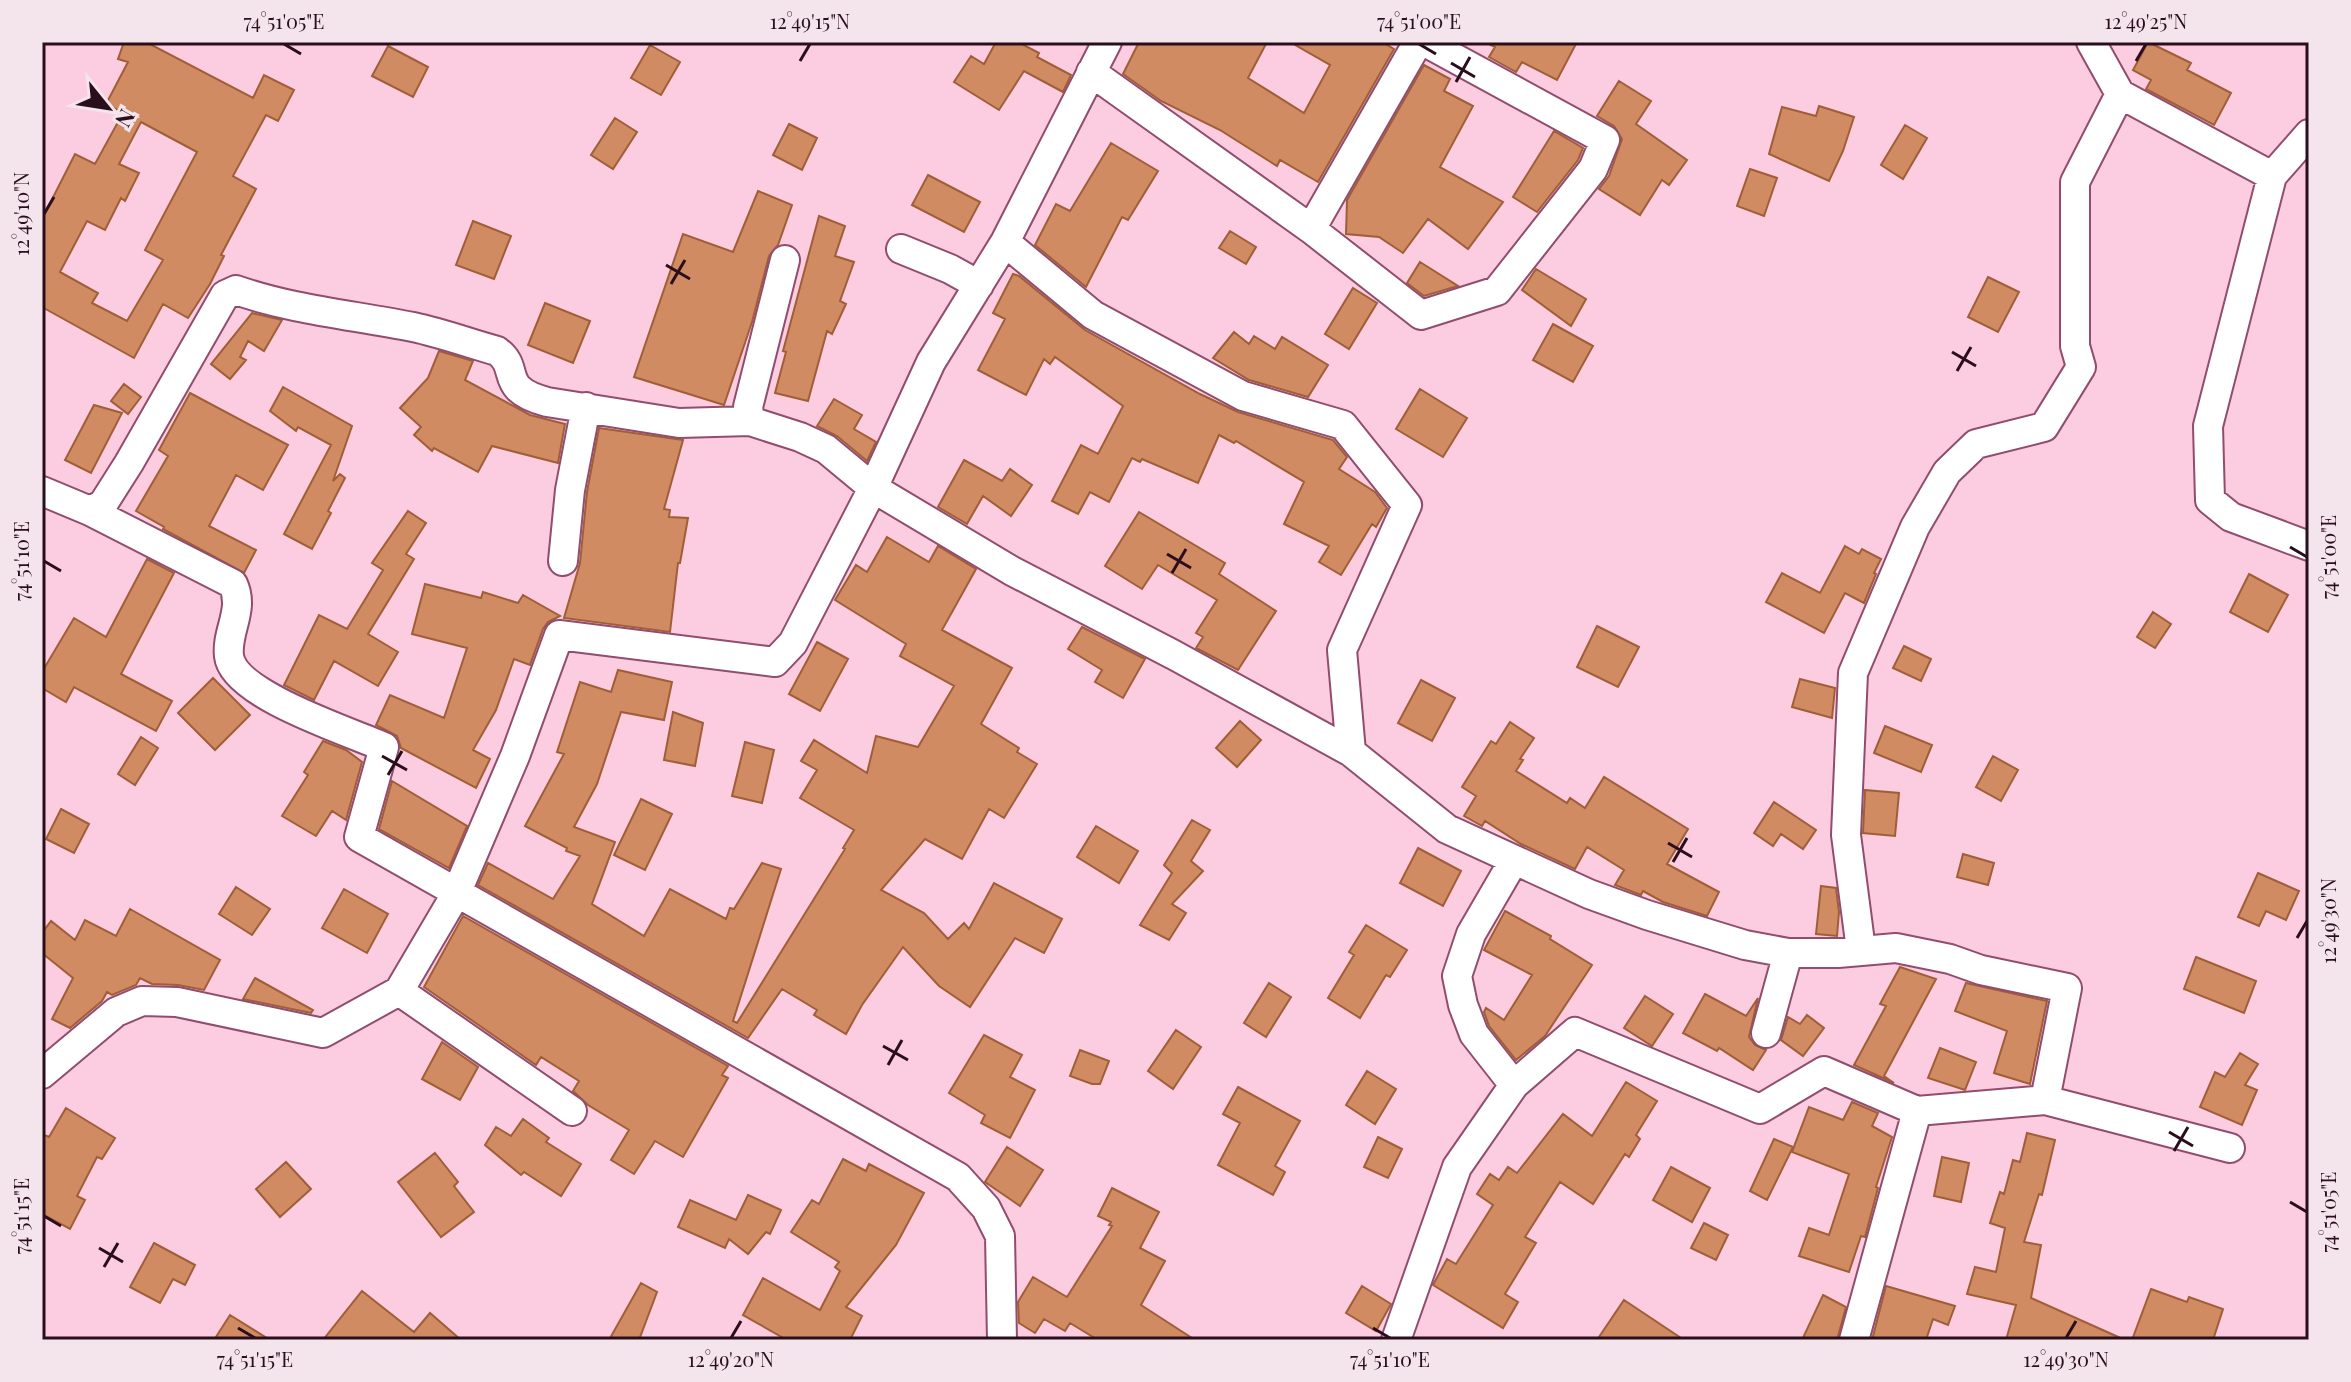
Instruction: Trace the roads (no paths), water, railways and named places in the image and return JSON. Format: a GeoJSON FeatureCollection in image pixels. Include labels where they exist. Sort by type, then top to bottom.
{"type":"FeatureCollection","features":[{"type":"Feature","properties":{"kind":"street"},"geometry":{"type":"LineString","coordinates":[[42,1074],[116,1012],[142,1001],[177,1002],[323,1033],[399,991],[456,894],[515,756],[559,635],[775,662],[793,643],[873,488],[931,362],[1005,242],[1107,42]]}},
{"type":"Feature","properties":{"kind":"street"},"geometry":{"type":"LineString","coordinates":[[1311,229],[1418,42]]}},
{"type":"Feature","properties":{"kind":"street"},"geometry":{"type":"LineString","coordinates":[[1091,72],[1311,229],[1421,315],[1497,291],[1593,169],[1605,140],[1425,42]]}},
{"type":"Feature","properties":{"kind":"street"},"geometry":{"type":"LineString","coordinates":[[2091,42],[2120,94],[2272,176]]}},
{"type":"Feature","properties":{"kind":"street"},"geometry":{"type":"LineString","coordinates":[[1861,950],[1846,835],[1853,673],[1915,527],[1947,472],[1976,444],[2044,427],[2081,367],[2075,346],[2075,182],[2120,94]]}},
{"type":"Feature","properties":{"kind":"street"},"geometry":{"type":"LineString","coordinates":[[2309,134],[2272,176],[2208,426],[2210,500],[2231,517],[2309,546]]}},
{"type":"Feature","properties":{"kind":"street"},"geometry":{"type":"LineString","coordinates":[[1005,242],[1093,315],[1243,396],[1343,425],[1407,505],[1342,650],[1351,752]]}},
{"type":"Feature","properties":{"kind":"street"},"geometry":{"type":"LineString","coordinates":[[901,249],[979,285]]}},
{"type":"Feature","properties":{"kind":"street"},"geometry":{"type":"LineString","coordinates":[[750,421],[748,407],[785,260]]}},
{"type":"Feature","properties":{"kind":"street"},"geometry":{"type":"LineString","coordinates":[[90,511],[103,504],[225,295],[236,290],[301,309],[416,328],[497,351],[505,357],[510,379],[523,393],[547,402],[679,423],[750,421],[826,449],[873,488],[1012,571],[1351,752],[1447,829],[1589,894],[1745,945],[1788,953],[1896,948],[2067,988],[2045,1100]]}},
{"type":"Feature","properties":{"kind":"street"},"geometry":{"type":"LineString","coordinates":[[563,561],[570,490],[586,407]]}},
{"type":"Feature","properties":{"kind":"street"},"geometry":{"type":"LineString","coordinates":[[42,491],[90,511],[233,584],[238,594],[238,609],[228,655],[233,668],[246,682],[275,701],[302,715],[384,747],[359,837],[958,1177],[986,1208],[1000,1236],[1002,1340]]}},
{"type":"Feature","properties":{"kind":"street"},"geometry":{"type":"LineString","coordinates":[[1514,860],[1471,934],[1457,976],[1474,1034],[1514,1085]]}},
{"type":"Feature","properties":{"kind":"street"},"geometry":{"type":"LineString","coordinates":[[1766,1033],[1788,953]]}},
{"type":"Feature","properties":{"kind":"street"},"geometry":{"type":"LineString","coordinates":[[399,991],[572,1111]]}},
{"type":"Feature","properties":{"kind":"street"},"geometry":{"type":"LineString","coordinates":[[1396,1340],[1457,1167],[1514,1085],[1575,1032],[1760,1109],[1824,1071],[1917,1111],[2045,1100],[2230,1148]]}},
{"type":"Feature","properties":{"kind":"street"},"geometry":{"type":"LineString","coordinates":[[1860,1338],[1917,1111]]}}]}
